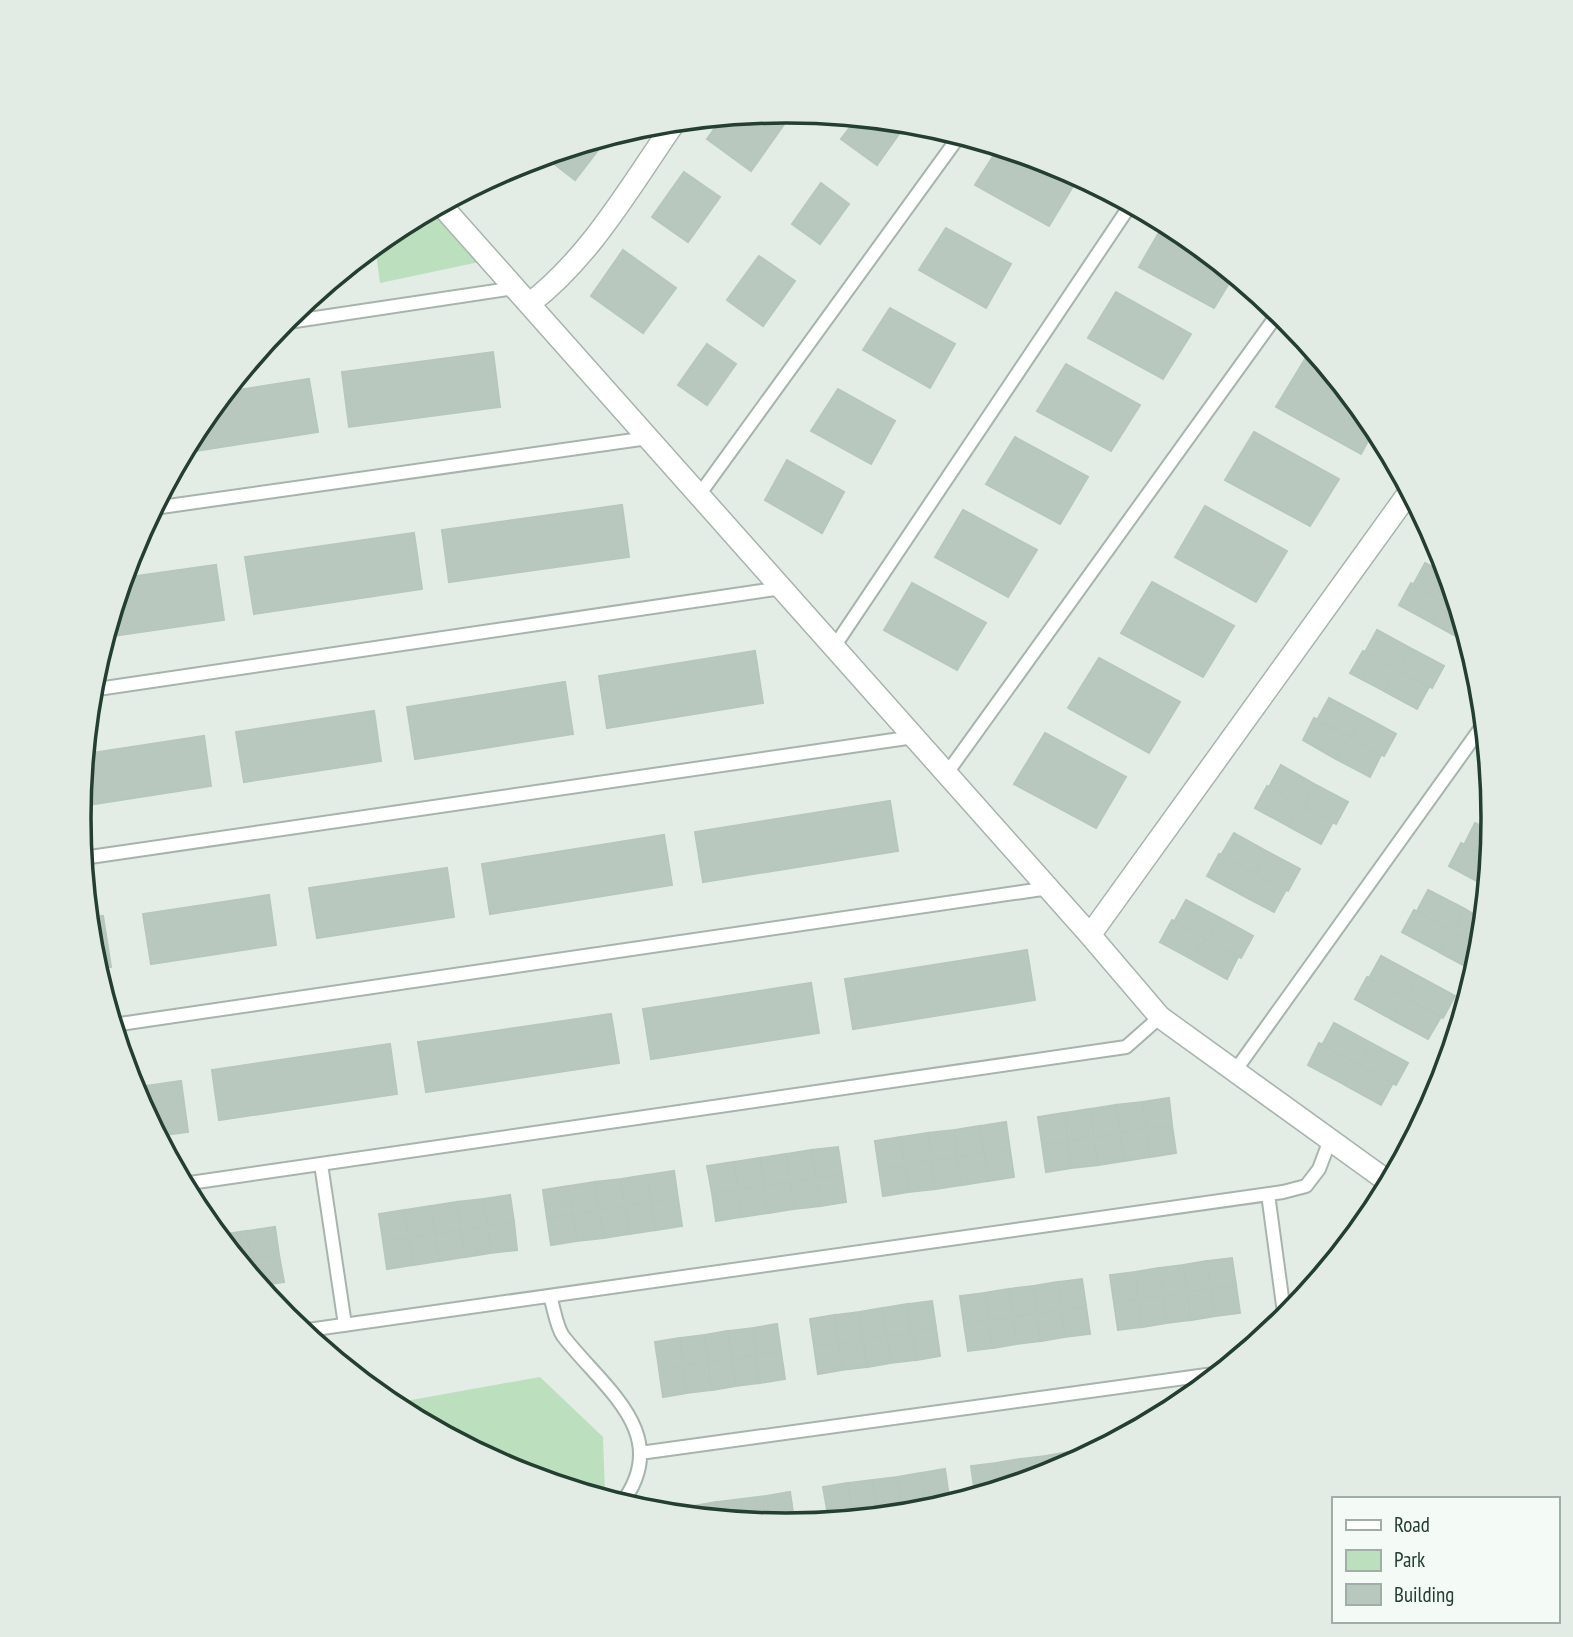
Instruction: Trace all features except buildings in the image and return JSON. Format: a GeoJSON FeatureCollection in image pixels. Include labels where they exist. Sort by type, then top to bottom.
{"type":"FeatureCollection","features":[{"type":"Feature","properties":{"kind":"street"},"geometry":{"type":"LineString","coordinates":[[522,296],[561,280],[668,133]]}},
{"type":"Feature","properties":{"kind":"street"},"geometry":{"type":"LineString","coordinates":[[447,212],[1049,888],[1160,1017],[1382,1177]]}},
{"type":"Feature","properties":{"kind":"street"},"geometry":{"type":"LineString","coordinates":[[1090,935],[1404,499]]}},
{"type":"Feature","properties":{"kind":"lane"},"geometry":{"type":"LineString","coordinates":[[699,495],[954,144]]}},
{"type":"Feature","properties":{"kind":"lane"},"geometry":{"type":"LineString","coordinates":[[834,646],[1126,212]]}},
{"type":"Feature","properties":{"kind":"lane"},"geometry":{"type":"LineString","coordinates":[[302,321],[522,296]]}},
{"type":"Feature","properties":{"kind":"lane"},"geometry":{"type":"LineString","coordinates":[[947,773],[1272,322]]}},
{"type":"Feature","properties":{"kind":"lane"},"geometry":{"type":"LineString","coordinates":[[165,506],[648,438]]}},
{"type":"Feature","properties":{"kind":"lane"},"geometry":{"type":"LineString","coordinates":[[103,688],[782,588]]}},
{"type":"Feature","properties":{"kind":"lane"},"geometry":{"type":"LineString","coordinates":[[1235,1071],[1477,734]]}},
{"type":"Feature","properties":{"kind":"lane"},"geometry":{"type":"LineString","coordinates":[[92,857],[914,737]]}},
{"type":"Feature","properties":{"kind":"lane"},"geometry":{"type":"LineString","coordinates":[[122,1024],[1049,888]]}},
{"type":"Feature","properties":{"kind":"lane"},"geometry":{"type":"LineString","coordinates":[[194,1182],[1126,1046],[1160,1017]]}},
{"type":"Feature","properties":{"kind":"lane"},"geometry":{"type":"LineString","coordinates":[[315,1329],[1268,1194],[1306,1186],[1319,1169],[1330,1140]]}},
{"type":"Feature","properties":{"kind":"lane"},"geometry":{"type":"LineString","coordinates":[[320,1164],[345,1325]]}},
{"type":"Feature","properties":{"kind":"lane"},"geometry":{"type":"LineString","coordinates":[[1268,1194],[1283,1305]]}},
{"type":"Feature","properties":{"kind":"lane"},"geometry":{"type":"LineString","coordinates":[[550,1296],[561,1334],[622,1402],[634,1423],[640,1453],[637,1477],[626,1495]]}},
{"type":"Feature","properties":{"kind":"lane"},"geometry":{"type":"LineString","coordinates":[[640,1453],[1202,1376]]}},
{"type":"Feature","properties":{"kind":"green space"},"geometry":{"type":"Polygon","coordinates":[[[444,213],[484,261],[380,283],[377,257],[444,213]]]}},
{"type":"Feature","properties":{"kind":"green space"},"geometry":{"type":"Polygon","coordinates":[[[540,1377],[603,1437],[605,1490],[520,1461],[439,1421],[406,1401],[540,1377]]]}}]}
